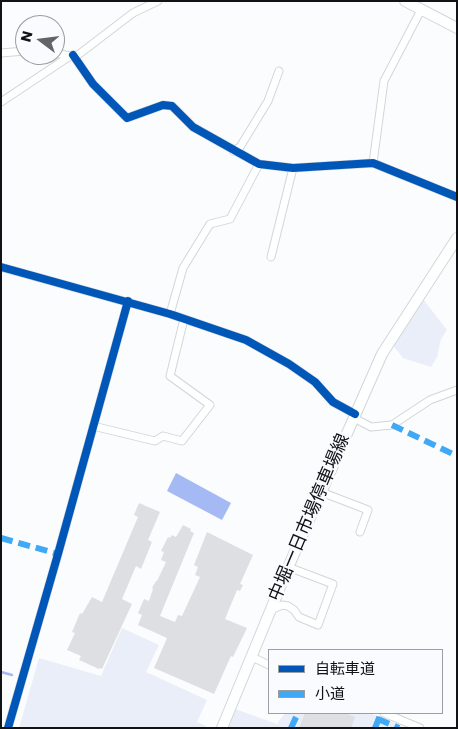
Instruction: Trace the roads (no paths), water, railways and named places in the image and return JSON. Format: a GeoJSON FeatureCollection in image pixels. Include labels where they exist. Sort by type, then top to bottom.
{"type":"FeatureCollection","features":[{"type":"Feature","properties":{"kind":"main road"},"geometry":{"type":"LineString","coordinates":[[405,1],[457,28]]}},
{"type":"Feature","properties":{"kind":"main road","name":"中堀一日市場停車場線"},"geometry":{"type":"LineString","coordinates":[[222,728],[288,567],[382,354],[457,238]]}},
{"type":"Feature","properties":{"kind":"street"},"geometry":{"type":"LineString","coordinates":[[65,55],[78,55],[133,13],[158,1]]}},
{"type":"Feature","properties":{"kind":"street"},"geometry":{"type":"LineString","coordinates":[[372,163],[384,81],[421,10]]}},
{"type":"Feature","properties":{"kind":"street"},"geometry":{"type":"LineString","coordinates":[[1,53],[15,52]]}},
{"type":"Feature","properties":{"kind":"street"},"geometry":{"type":"LineString","coordinates":[[1,102],[72,56]]}},
{"type":"Feature","properties":{"kind":"street"},"geometry":{"type":"LineString","coordinates":[[72,56],[93,84],[127,118],[163,105],[172,106],[193,127],[259,164],[293,168],[372,163],[457,197]]}},
{"type":"Feature","properties":{"kind":"street"},"geometry":{"type":"LineString","coordinates":[[234,151],[240,147],[268,101],[279,71]]}},
{"type":"Feature","properties":{"kind":"street"},"geometry":{"type":"LineString","coordinates":[[170,314],[183,268],[210,224],[230,219],[259,164]]}},
{"type":"Feature","properties":{"kind":"street"},"geometry":{"type":"LineString","coordinates":[[271,257],[293,168]]}},
{"type":"Feature","properties":{"kind":"street"},"geometry":{"type":"LineString","coordinates":[[1,267],[128,301],[246,340],[290,364],[315,382],[333,402],[370,426],[392,425],[430,400],[457,390]]}},
{"type":"Feature","properties":{"kind":"street"},"geometry":{"type":"LineString","coordinates":[[8,728],[128,301]]}},
{"type":"Feature","properties":{"kind":"street"},"geometry":{"type":"LineString","coordinates":[[94,426],[155,441],[163,436],[182,441],[210,405],[170,376],[184,319]]}},
{"type":"Feature","properties":{"kind":"street"},"geometry":{"type":"LineString","coordinates":[[321,492],[368,510],[360,532]]}},
{"type":"Feature","properties":{"kind":"street"},"geometry":{"type":"LineString","coordinates":[[271,610],[288,606],[299,617],[318,625],[333,584],[288,567]]}},
{"type":"Feature","properties":{"kind":"street"},"geometry":{"type":"LineString","coordinates":[[252,657],[268,665]]}},
{"type":"Feature","properties":{"kind":"street"},"geometry":{"type":"LineString","coordinates":[[386,714],[420,728]]}},
{"type":"Feature","properties":{"kind":"water"},"geometry":{"type":"Polygon","coordinates":[[[176,473],[231,503],[222,520],[167,491],[176,473]]]}},
{"type":"Feature","properties":{"kind":"waterway"},"geometry":{"type":"LineString","coordinates":[[1,672],[12,675]]}}]}
